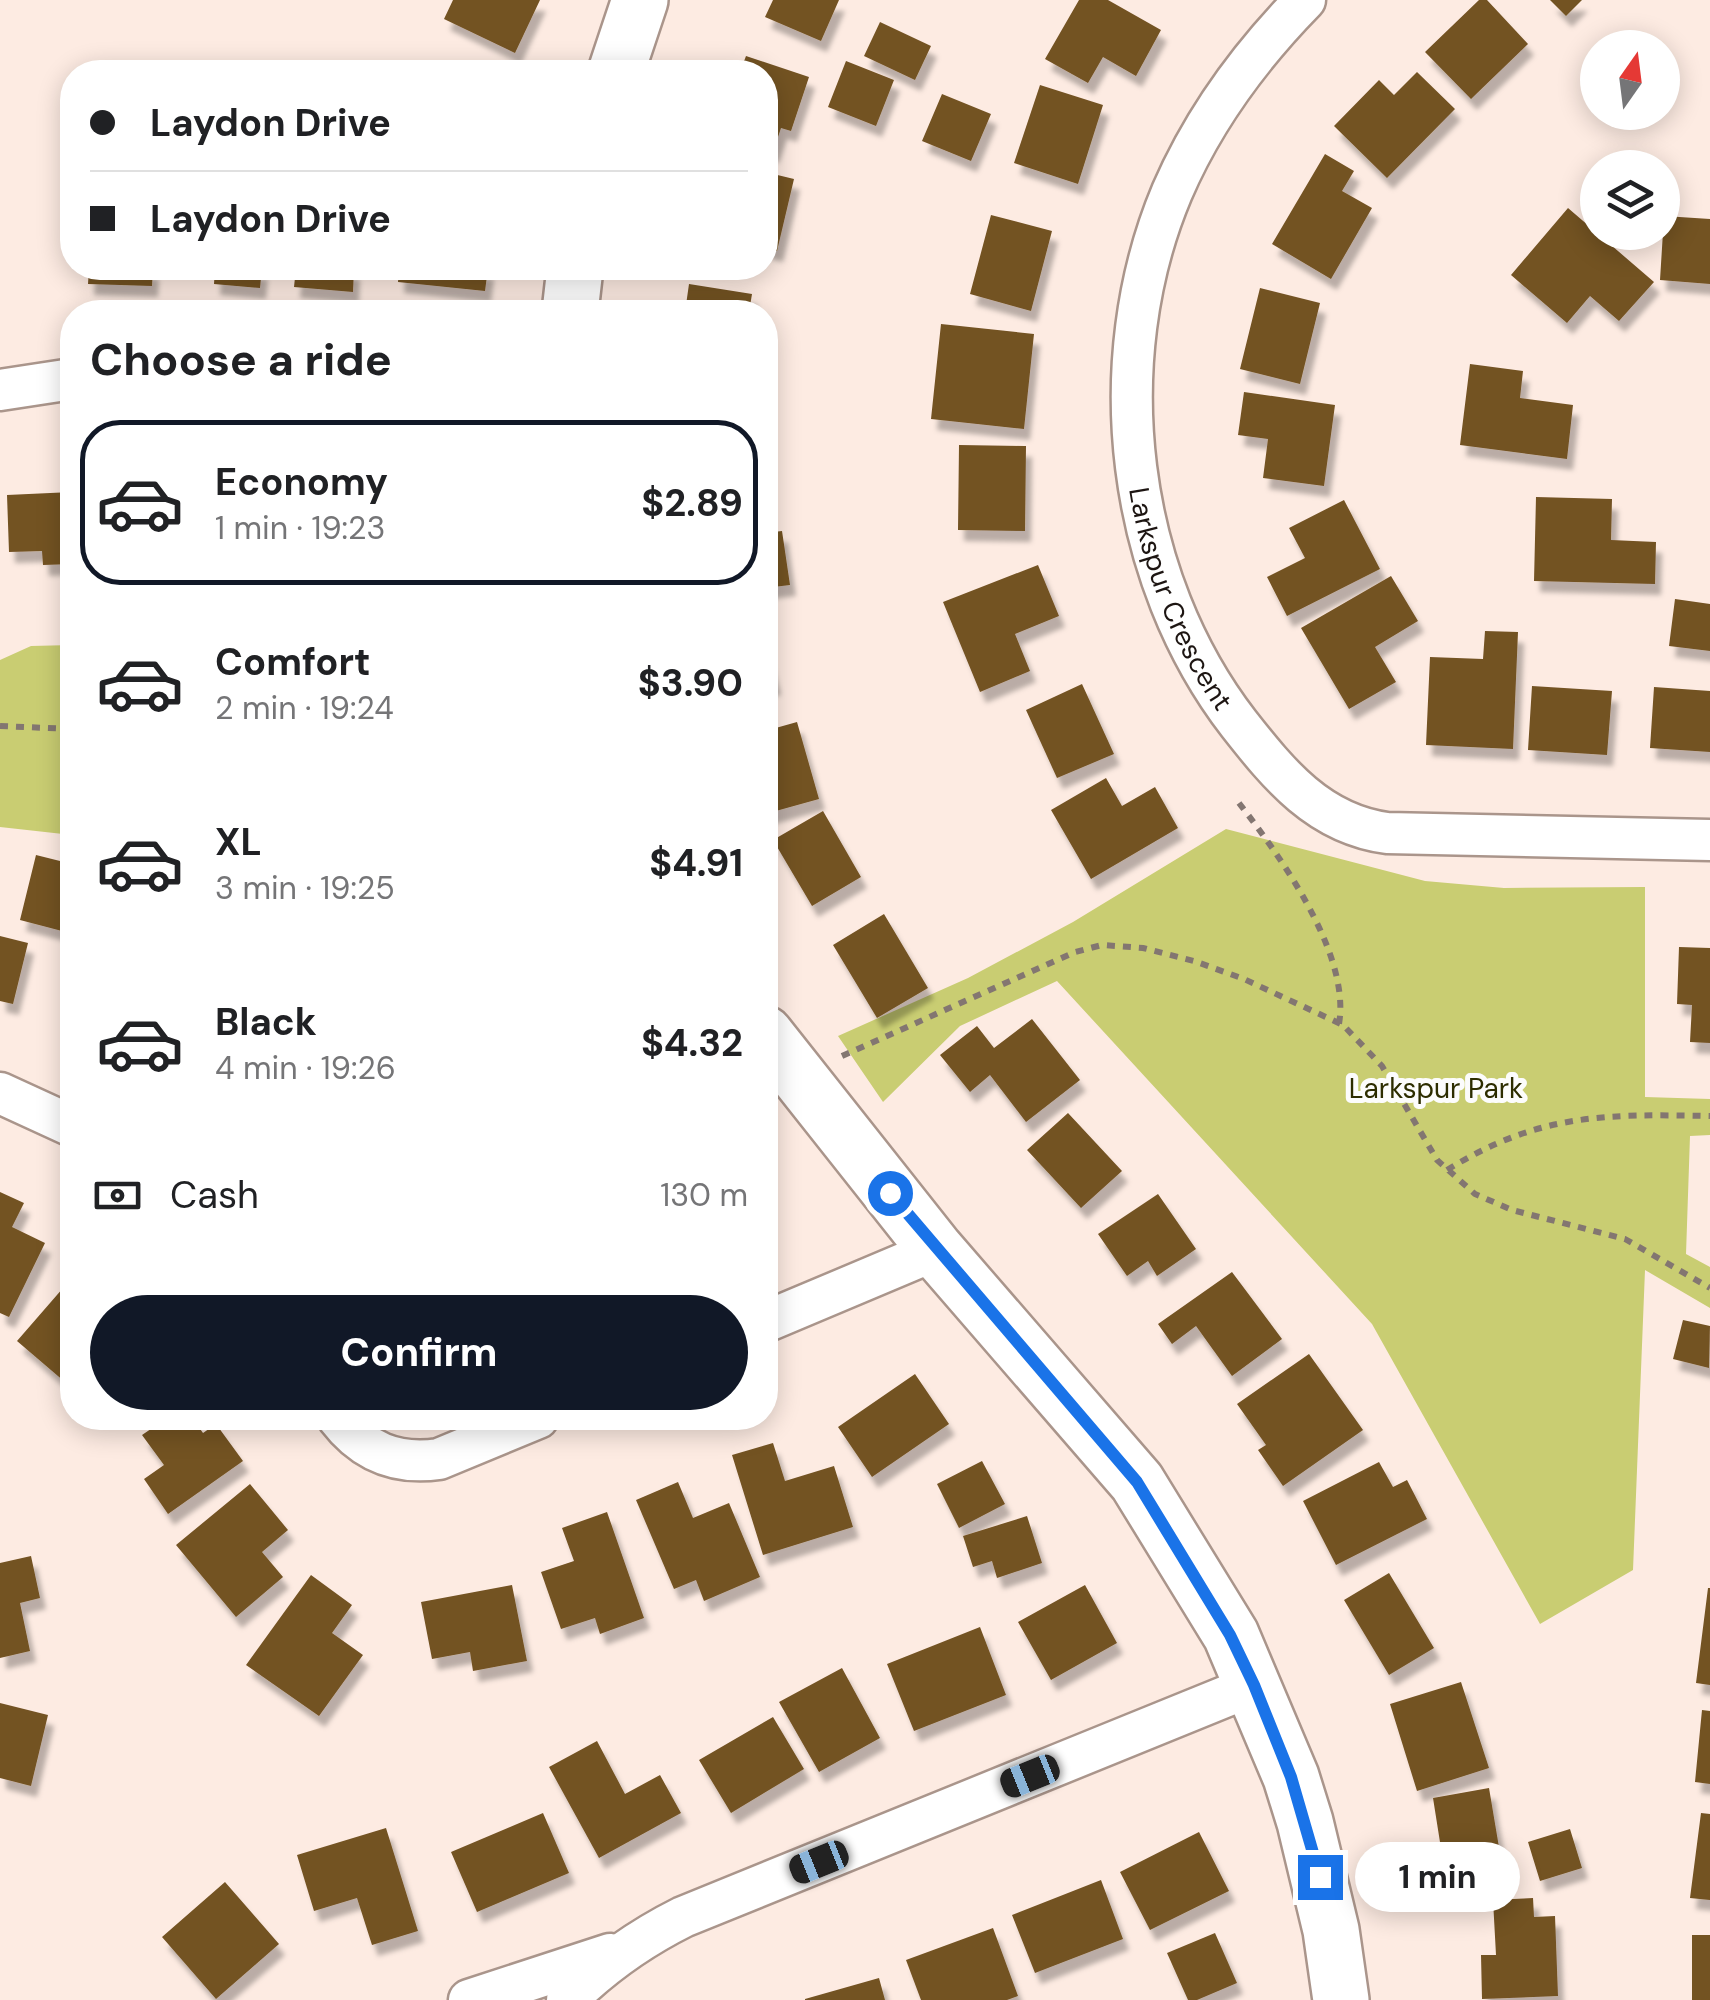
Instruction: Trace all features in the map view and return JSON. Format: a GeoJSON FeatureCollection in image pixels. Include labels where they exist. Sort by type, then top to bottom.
{"type":"FeatureCollection","features":[{"type":"Feature","properties":{"kind":"street"},"geometry":{"type":"LineString","coordinates":[[620,60],[640,0]]}},
{"type":"Feature","properties":{"kind":"street","name":"Larkspur Crescent"},"geometry":{"type":"LineString","coordinates":[[1305,0],[1248,66],[1192,150],[1172,193],[1146,272],[1134,356],[1138,478],[1150,546],[1180,626],[1230,712],[1275,769],[1310,802],[1352,826],[1387,833],[1710,840]]}},
{"type":"Feature","properties":{"kind":"street"},"geometry":{"type":"LineString","coordinates":[[0,390],[60,382]]}},
{"type":"Feature","properties":{"kind":"street"},"geometry":{"type":"LineString","coordinates":[[778,1050],[936,1250],[1137,1482],[1230,1635],[1254,1685],[1306,1822],[1331,1930],[1341,2000]]}},
{"type":"Feature","properties":{"kind":"street"},"geometry":{"type":"LineString","coordinates":[[0,1094],[60,1121]]}},
{"type":"Feature","properties":{"kind":"street"},"geometry":{"type":"LineString","coordinates":[[778,1317],[936,1250]]}},
{"type":"Feature","properties":{"kind":"street"},"geometry":{"type":"LineString","coordinates":[[347,1430],[375,1452],[423,1462],[509,1430]]}},
{"type":"Feature","properties":{"kind":"street"},"geometry":{"type":"LineString","coordinates":[[567,2000],[628,1948],[684,1917],[1254,1685]]}},
{"type":"Feature","properties":{"kind":"street"},"geometry":{"type":"LineString","coordinates":[[469,2000],[628,1948]]}},
{"type":"Feature","properties":{"kind":"path"},"geometry":{"type":"LineString","coordinates":[[0,726],[60,728]]}},
{"type":"Feature","properties":{"kind":"path"},"geometry":{"type":"LineString","coordinates":[[1239,803],[1274,850],[1318,926],[1341,1002],[1339,1024]]}},
{"type":"Feature","properties":{"kind":"path"},"geometry":{"type":"LineString","coordinates":[[826,1062],[1075,952],[1102,944],[1143,948],[1194,960],[1244,978],[1339,1024],[1382,1066],[1437,1160],[1475,1194],[1512,1210],[1625,1239],[1710,1288]]}},
{"type":"Feature","properties":{"kind":"path"},"geometry":{"type":"LineString","coordinates":[[1447,1170],[1495,1142],[1535,1127],[1602,1116],[1710,1116]]}},
{"type":"Feature","properties":{"kind":"green space"},"geometry":{"type":"Polygon","coordinates":[[[60,645],[60,834],[0,827],[0,660],[31,646],[60,645]]]}},
{"type":"Feature","properties":{"kind":"green space","name":"Larkspur Park"},"geometry":{"type":"Polygon","coordinates":[[[1226,829],[1425,881],[1504,888],[1645,887],[1645,1097],[1710,1099],[1710,1135],[1690,1136],[1686,1254],[1710,1267],[1710,1308],[1645,1270],[1633,1570],[1540,1624],[1372,1324],[1057,981],[960,1026],[883,1102],[838,1036],[968,978],[1073,922],[1226,829]]]}},
{"type":"Feature","properties":{"kind":"building"},"geometry":{"type":"Polygon","coordinates":[[[453,0],[540,0],[515,53],[444,19],[453,0]]]}},
{"type":"Feature","properties":{"kind":"building"},"geometry":{"type":"Polygon","coordinates":[[[773,0],[839,0],[821,41],[765,17],[773,0]]]}},
{"type":"Feature","properties":{"kind":"building"},"geometry":{"type":"Polygon","coordinates":[[[1079,0],[1108,0],[1161,30],[1136,76],[1103,57],[1088,83],[1045,59],[1079,0]]]}},
{"type":"Feature","properties":{"kind":"building"},"geometry":{"type":"Polygon","coordinates":[[[1479,0],[1487,0],[1528,44],[1471,99],[1425,52],[1479,0]]]}},
{"type":"Feature","properties":{"kind":"building"},"geometry":{"type":"Polygon","coordinates":[[[1550,0],[1582,0],[1566,16],[1550,0]]]}},
{"type":"Feature","properties":{"kind":"building"},"geometry":{"type":"Polygon","coordinates":[[[880,22],[931,46],[915,80],[864,56],[880,22]]]}},
{"type":"Feature","properties":{"kind":"building"},"geometry":{"type":"Polygon","coordinates":[[[846,61],[894,80],[876,126],[828,107],[846,61]]]}},
{"type":"Feature","properties":{"kind":"building"},"geometry":{"type":"Polygon","coordinates":[[[778,67],[809,77],[791,131],[781,128],[778,137],[778,67]]]}},
{"type":"Feature","properties":{"kind":"building"},"geometry":{"type":"Polygon","coordinates":[[[1417,72],[1455,109],[1387,178],[1334,126],[1379,80],[1394,95],[1417,72]]]}},
{"type":"Feature","properties":{"kind":"building"},"geometry":{"type":"Polygon","coordinates":[[[1040,85],[1103,105],[1078,184],[1014,163],[1040,85]]]}},
{"type":"Feature","properties":{"kind":"building"},"geometry":{"type":"Polygon","coordinates":[[[942,94],[991,114],[971,161],[922,141],[942,94]]]}},
{"type":"Feature","properties":{"kind":"building"},"geometry":{"type":"Polygon","coordinates":[[[1325,154],[1354,171],[1342,191],[1372,208],[1331,279],[1272,244],[1325,154]]]}},
{"type":"Feature","properties":{"kind":"building"},"geometry":{"type":"Polygon","coordinates":[[[778,175],[794,179],[778,247],[778,175]]]}},
{"type":"Feature","properties":{"kind":"building"},"geometry":{"type":"Polygon","coordinates":[[[1568,208],[1580,218],[1580,250],[1617,250],[1654,282],[1619,321],[1590,296],[1567,323],[1511,275],[1568,208]]]}},
{"type":"Feature","properties":{"kind":"building"},"geometry":{"type":"Polygon","coordinates":[[[991,215],[1052,231],[1031,311],[970,294],[991,215]]]}},
{"type":"Feature","properties":{"kind":"building"},"geometry":{"type":"Polygon","coordinates":[[[1680,217],[1710,219],[1710,284],[1660,280],[1662,250],[1680,250],[1680,217]]]}},
{"type":"Feature","properties":{"kind":"building"},"geometry":{"type":"Polygon","coordinates":[[[88,280],[152,280],[152,286],[88,284],[88,280]]]}},
{"type":"Feature","properties":{"kind":"building"},"geometry":{"type":"Polygon","coordinates":[[[214,280],[261,280],[260,288],[214,284],[214,280]]]}},
{"type":"Feature","properties":{"kind":"building"},"geometry":{"type":"Polygon","coordinates":[[[295,280],[354,280],[353,292],[294,287],[295,280]]]}},
{"type":"Feature","properties":{"kind":"building"},"geometry":{"type":"Polygon","coordinates":[[[398,280],[486,280],[485,291],[398,280]]]}},
{"type":"Feature","properties":{"kind":"building"},"geometry":{"type":"Polygon","coordinates":[[[689,284],[752,294],[751,300],[687,300],[689,284]]]}},
{"type":"Feature","properties":{"kind":"building"},"geometry":{"type":"Polygon","coordinates":[[[1260,288],[1320,303],[1300,384],[1240,369],[1260,288]]]}},
{"type":"Feature","properties":{"kind":"building"},"geometry":{"type":"Polygon","coordinates":[[[941,324],[1034,334],[1024,429],[931,419],[941,324]]]}},
{"type":"Feature","properties":{"kind":"building"},"geometry":{"type":"Polygon","coordinates":[[[1470,364],[1523,371],[1520,398],[1573,405],[1567,459],[1460,445],[1470,364]]]}},
{"type":"Feature","properties":{"kind":"building"},"geometry":{"type":"Polygon","coordinates":[[[1244,392],[1335,405],[1324,486],[1263,478],[1268,439],[1238,435],[1244,392]]]}},
{"type":"Feature","properties":{"kind":"building"},"geometry":{"type":"Polygon","coordinates":[[[959,445],[1026,446],[1025,531],[958,530],[959,445]]]}},
{"type":"Feature","properties":{"kind":"building"},"geometry":{"type":"Polygon","coordinates":[[[60,493],[60,564],[43,565],[42,551],[9,552],[7,495],[60,493]]]}},
{"type":"Feature","properties":{"kind":"building"},"geometry":{"type":"Polygon","coordinates":[[[1536,497],[1612,499],[1611,540],[1656,542],[1655,584],[1534,581],[1536,497]]]}},
{"type":"Feature","properties":{"kind":"building"},"geometry":{"type":"Polygon","coordinates":[[[1344,500],[1380,569],[1287,616],[1267,577],[1305,558],[1289,528],[1344,500]]]}},
{"type":"Feature","properties":{"kind":"building"},"geometry":{"type":"Polygon","coordinates":[[[778,531],[782,531],[790,585],[778,586],[778,531]]]}},
{"type":"Feature","properties":{"kind":"building"},"geometry":{"type":"Polygon","coordinates":[[[1038,565],[1059,616],[1015,634],[1030,671],[980,692],[943,602],[1038,565]]]}},
{"type":"Feature","properties":{"kind":"building"},"geometry":{"type":"Polygon","coordinates":[[[1391,576],[1418,621],[1375,647],[1396,682],[1349,709],[1301,628],[1391,576]]]}},
{"type":"Feature","properties":{"kind":"building"},"geometry":{"type":"Polygon","coordinates":[[[1675,599],[1710,604],[1710,651],[1669,646],[1675,599]]]}},
{"type":"Feature","properties":{"kind":"building"},"geometry":{"type":"Polygon","coordinates":[[[1485,631],[1518,632],[1513,749],[1426,745],[1430,657],[1483,659],[1485,631]]]}},
{"type":"Feature","properties":{"kind":"building"},"geometry":{"type":"Polygon","coordinates":[[[1082,684],[1114,754],[1057,778],[1026,710],[1082,684]]]}},
{"type":"Feature","properties":{"kind":"building"},"geometry":{"type":"Polygon","coordinates":[[[1532,686],[1612,691],[1607,755],[1528,750],[1532,686]]]}},
{"type":"Feature","properties":{"kind":"building"},"geometry":{"type":"Polygon","coordinates":[[[1654,687],[1710,691],[1710,752],[1650,748],[1654,687]]]}},
{"type":"Feature","properties":{"kind":"building"},"geometry":{"type":"Polygon","coordinates":[[[797,722],[819,799],[778,810],[778,727],[797,722]]]}},
{"type":"Feature","properties":{"kind":"building"},"geometry":{"type":"Polygon","coordinates":[[[1106,778],[1122,806],[1155,787],[1178,828],[1091,879],[1051,810],[1106,778]]]}},
{"type":"Feature","properties":{"kind":"building"},"geometry":{"type":"Polygon","coordinates":[[[823,811],[861,877],[812,906],[778,848],[778,837],[823,811]]]}},
{"type":"Feature","properties":{"kind":"building"},"geometry":{"type":"Polygon","coordinates":[[[36,855],[60,861],[60,930],[20,920],[36,855]]]}},
{"type":"Feature","properties":{"kind":"building"},"geometry":{"type":"Polygon","coordinates":[[[884,914],[928,988],[877,1018],[833,945],[884,914]]]}},
{"type":"Feature","properties":{"kind":"building"},"geometry":{"type":"Polygon","coordinates":[[[0,936],[28,943],[13,1004],[0,1001],[0,936]]]}},
{"type":"Feature","properties":{"kind":"building"},"geometry":{"type":"Polygon","coordinates":[[[1679,947],[1710,948],[1710,1043],[1690,1042],[1692,1005],[1677,1004],[1679,947]]]}},
{"type":"Feature","properties":{"kind":"building"},"geometry":{"type":"Polygon","coordinates":[[[1032,1019],[1080,1080],[1026,1122],[990,1075],[970,1092],[940,1055],[977,1026],[994,1048],[1032,1019]]]}},
{"type":"Feature","properties":{"kind":"building"},"geometry":{"type":"Polygon","coordinates":[[[1068,1113],[1122,1171],[1081,1208],[1027,1150],[1068,1113]]]}},
{"type":"Feature","properties":{"kind":"building"},"geometry":{"type":"Polygon","coordinates":[[[0,1192],[24,1203],[12,1227],[45,1243],[9,1317],[0,1313],[0,1192]]]}},
{"type":"Feature","properties":{"kind":"building"},"geometry":{"type":"Polygon","coordinates":[[[1158,1194],[1196,1249],[1157,1276],[1148,1261],[1127,1276],[1098,1234],[1158,1194]]]}},
{"type":"Feature","properties":{"kind":"building"},"geometry":{"type":"Polygon","coordinates":[[[1232,1272],[1282,1339],[1232,1376],[1196,1326],[1172,1344],[1158,1324],[1232,1272]]]}},
{"type":"Feature","properties":{"kind":"building"},"geometry":{"type":"Polygon","coordinates":[[[60,1292],[60,1378],[17,1341],[60,1292]]]}},
{"type":"Feature","properties":{"kind":"building"},"geometry":{"type":"Polygon","coordinates":[[[1683,1320],[1710,1326],[1709,1368],[1673,1359],[1683,1320]]]}},
{"type":"Feature","properties":{"kind":"building"},"geometry":{"type":"Polygon","coordinates":[[[1309,1354],[1363,1430],[1283,1486],[1258,1450],[1266,1445],[1237,1404],[1309,1354]]]}},
{"type":"Feature","properties":{"kind":"building"},"geometry":{"type":"Polygon","coordinates":[[[915,1374],[949,1424],[872,1477],[838,1427],[915,1374]]]}},
{"type":"Feature","properties":{"kind":"building"},"geometry":{"type":"Polygon","coordinates":[[[149,1430],[220,1430],[243,1461],[168,1514],[144,1479],[164,1465],[142,1435],[149,1430]]]}},
{"type":"Feature","properties":{"kind":"building"},"geometry":{"type":"Polygon","coordinates":[[[773,1443],[785,1481],[834,1466],[853,1527],[763,1555],[732,1455],[773,1443]]]}},
{"type":"Feature","properties":{"kind":"building"},"geometry":{"type":"Polygon","coordinates":[[[982,1461],[1005,1504],[959,1528],[937,1484],[982,1461]]]}},
{"type":"Feature","properties":{"kind":"building"},"geometry":{"type":"Polygon","coordinates":[[[1379,1462],[1393,1487],[1407,1480],[1427,1519],[1336,1565],[1303,1501],[1379,1462]]]}},
{"type":"Feature","properties":{"kind":"building"},"geometry":{"type":"Polygon","coordinates":[[[678,1482],[693,1518],[729,1503],[760,1577],[704,1601],[696,1580],[674,1589],[636,1500],[678,1482]]]}},
{"type":"Feature","properties":{"kind":"building"},"geometry":{"type":"Polygon","coordinates":[[[250,1484],[288,1530],[262,1552],[283,1577],[236,1617],[176,1545],[250,1484]]]}},
{"type":"Feature","properties":{"kind":"building"},"geometry":{"type":"Polygon","coordinates":[[[607,1512],[644,1618],[600,1634],[595,1618],[561,1629],[541,1572],[574,1561],[562,1528],[607,1512]]]}},
{"type":"Feature","properties":{"kind":"building"},"geometry":{"type":"Polygon","coordinates":[[[1027,1516],[1042,1563],[997,1578],[992,1561],[973,1567],[963,1536],[1027,1516]]]}},
{"type":"Feature","properties":{"kind":"building"},"geometry":{"type":"Polygon","coordinates":[[[31,1556],[40,1598],[20,1603],[30,1651],[0,1658],[0,1563],[31,1556]]]}},
{"type":"Feature","properties":{"kind":"building"},"geometry":{"type":"Polygon","coordinates":[[[1389,1573],[1434,1648],[1389,1675],[1344,1600],[1389,1573]]]}},
{"type":"Feature","properties":{"kind":"building"},"geometry":{"type":"Polygon","coordinates":[[[311,1575],[352,1605],[332,1633],[363,1655],[319,1716],[246,1665],[311,1575]]]}},
{"type":"Feature","properties":{"kind":"building"},"geometry":{"type":"Polygon","coordinates":[[[512,1585],[527,1661],[473,1671],[470,1652],[432,1659],[421,1602],[512,1585]]]}},
{"type":"Feature","properties":{"kind":"building"},"geometry":{"type":"Polygon","coordinates":[[[1085,1585],[1117,1643],[1051,1680],[1018,1622],[1085,1585]]]}},
{"type":"Feature","properties":{"kind":"building"},"geometry":{"type":"Polygon","coordinates":[[[1710,1588],[1710,1685],[1696,1683],[1710,1588]]]}},
{"type":"Feature","properties":{"kind":"building"},"geometry":{"type":"Polygon","coordinates":[[[980,1627],[1006,1695],[914,1731],[887,1664],[980,1627]]]}},
{"type":"Feature","properties":{"kind":"building"},"geometry":{"type":"Polygon","coordinates":[[[842,1668],[880,1738],[819,1772],[779,1702],[842,1668]]]}},
{"type":"Feature","properties":{"kind":"building"},"geometry":{"type":"Polygon","coordinates":[[[1461,1682],[1489,1768],[1417,1791],[1390,1704],[1461,1682]]]}},
{"type":"Feature","properties":{"kind":"building"},"geometry":{"type":"Polygon","coordinates":[[[0,1703],[48,1715],[31,1786],[0,1778],[0,1703]]]}},
{"type":"Feature","properties":{"kind":"building"},"geometry":{"type":"Polygon","coordinates":[[[1702,1710],[1710,1711],[1710,1784],[1695,1782],[1702,1710]]]}},
{"type":"Feature","properties":{"kind":"building"},"geometry":{"type":"Polygon","coordinates":[[[773,1717],[804,1769],[731,1813],[699,1760],[773,1717]]]}},
{"type":"Feature","properties":{"kind":"building"},"geometry":{"type":"Polygon","coordinates":[[[597,1741],[625,1794],[660,1775],[681,1813],[599,1858],[549,1767],[597,1741]]]}},
{"type":"Feature","properties":{"kind":"building"},"geometry":{"type":"Polygon","coordinates":[[[1489,1788],[1503,1871],[1446,1880],[1433,1798],[1489,1788]]]}},
{"type":"Feature","properties":{"kind":"building"},"geometry":{"type":"Polygon","coordinates":[[[543,1813],[569,1873],[477,1912],[451,1852],[543,1813]]]}},
{"type":"Feature","properties":{"kind":"building"},"geometry":{"type":"Polygon","coordinates":[[[1701,1813],[1710,1814],[1710,1900],[1690,1898],[1701,1813]]]}},
{"type":"Feature","properties":{"kind":"building"},"geometry":{"type":"Polygon","coordinates":[[[386,1828],[418,1931],[372,1945],[357,1898],[314,1911],[297,1855],[386,1828]]]}},
{"type":"Feature","properties":{"kind":"building"},"geometry":{"type":"Polygon","coordinates":[[[1570,1829],[1582,1868],[1540,1881],[1528,1842],[1570,1829]]]}},
{"type":"Feature","properties":{"kind":"building"},"geometry":{"type":"Polygon","coordinates":[[[1199,1832],[1229,1891],[1150,1930],[1120,1872],[1199,1832]]]}},
{"type":"Feature","properties":{"kind":"building"},"geometry":{"type":"Polygon","coordinates":[[[1101,1880],[1123,1939],[1035,1973],[1012,1915],[1101,1880]]]}},
{"type":"Feature","properties":{"kind":"building"},"geometry":{"type":"Polygon","coordinates":[[[225,1882],[279,1944],[216,1999],[162,1937],[225,1882]]]}},
{"type":"Feature","properties":{"kind":"building"},"geometry":{"type":"Polygon","coordinates":[[[1533,1898],[1534,1917],[1555,1916],[1558,1996],[1482,1999],[1481,1955],[1496,1955],[1493,1900],[1533,1898]]]}},
{"type":"Feature","properties":{"kind":"building"},"geometry":{"type":"Polygon","coordinates":[[[993,1928],[1018,1996],[1007,2000],[921,2000],[906,1960],[993,1928]]]}},
{"type":"Feature","properties":{"kind":"building"},"geometry":{"type":"Polygon","coordinates":[[[1215,1933],[1237,1983],[1188,2000],[1167,1953],[1215,1933]]]}},
{"type":"Feature","properties":{"kind":"building"},"geometry":{"type":"Polygon","coordinates":[[[1692,1935],[1710,1935],[1710,2000],[1692,2000],[1692,1935]]]}},
{"type":"Feature","properties":{"kind":"building"},"geometry":{"type":"Polygon","coordinates":[[[879,1978],[885,2000],[805,2000],[805,1999],[879,1978]]]}},
{"type":"Feature","properties":{"kind":"route"},"geometry":{"type":"LineString","coordinates":[[890,1193],[1137,1482],[1230,1635],[1254,1685],[1291,1777],[1320,1877]]}}]}
